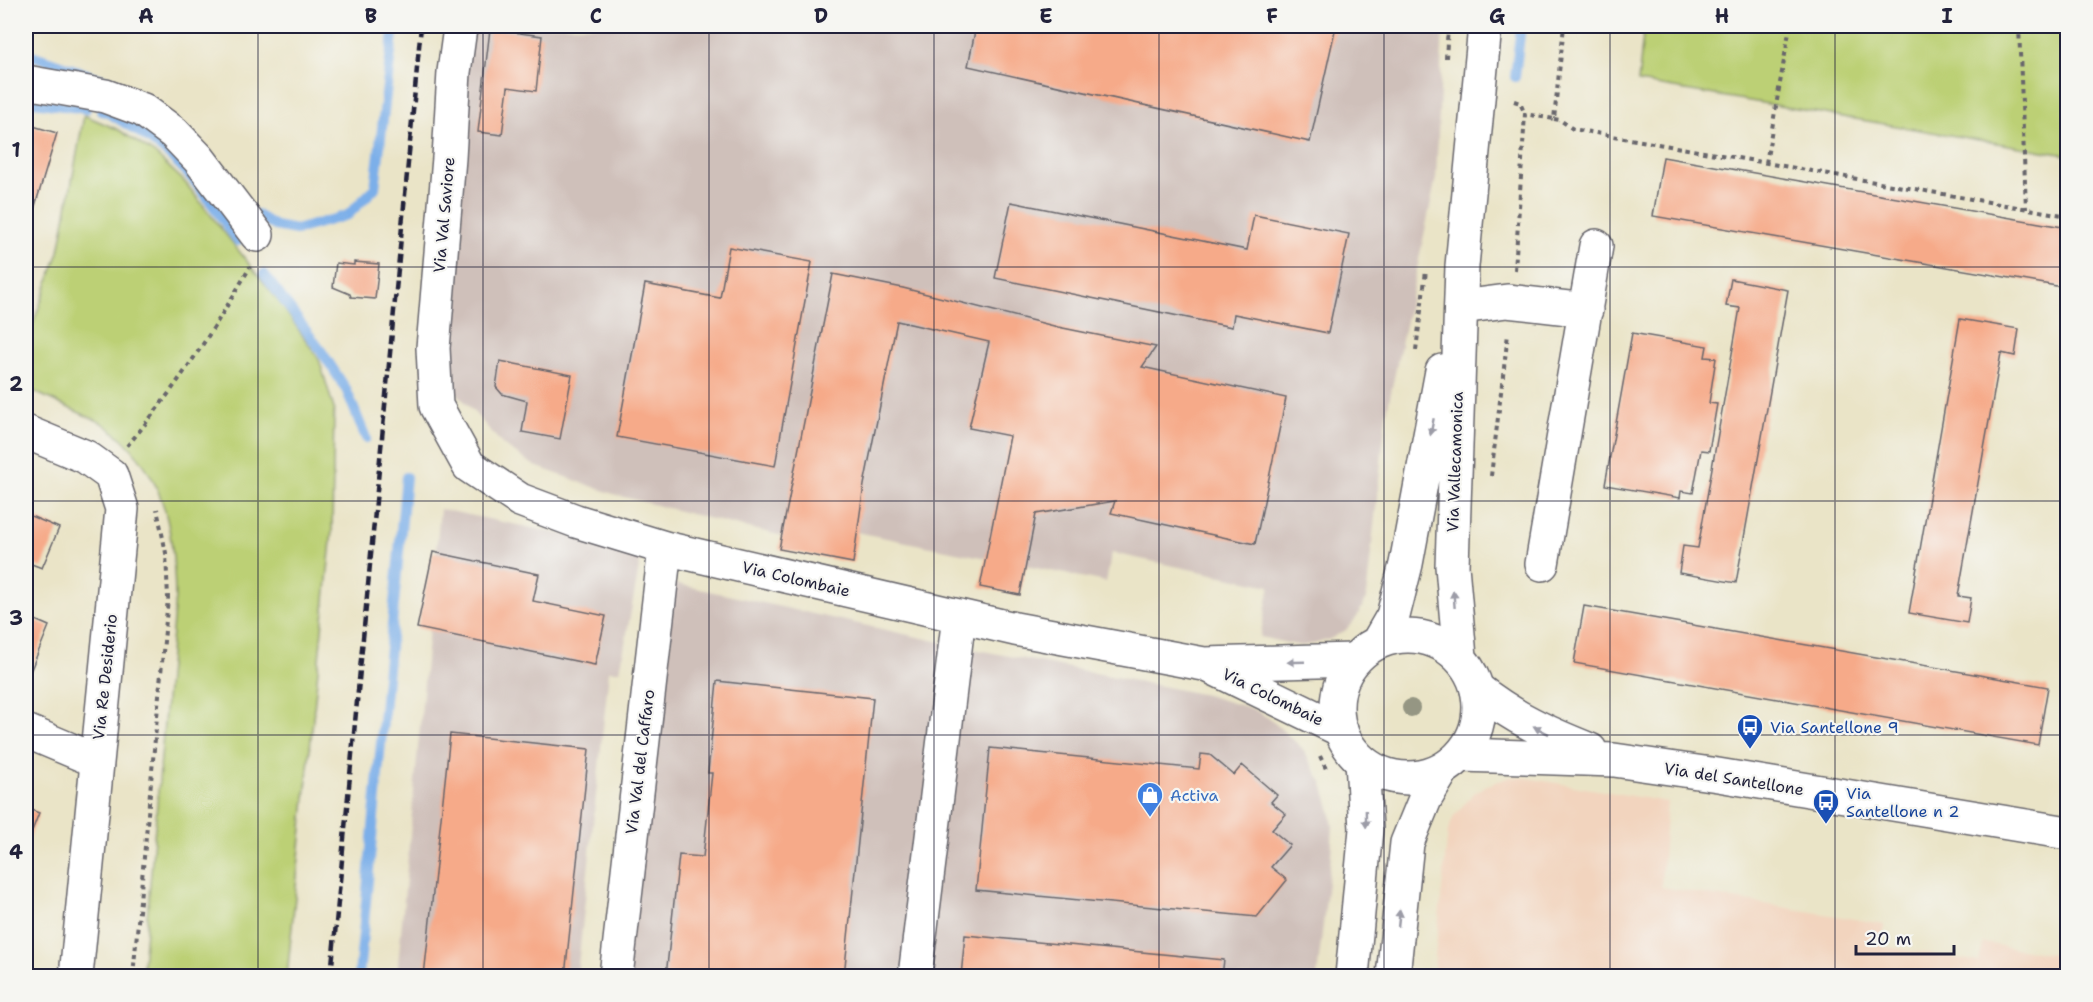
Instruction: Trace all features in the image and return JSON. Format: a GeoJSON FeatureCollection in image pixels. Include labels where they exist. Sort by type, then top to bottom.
{"type":"FeatureCollection","features":[{"type":"Feature","properties":{"kind":"street","name":"Via Val Saviore"},"geometry":{"type":"LineString","coordinates":[[436,406],[434,348],[454,72],[462,26]]}},
{"type":"Feature","properties":{"kind":"street","name":"Via Vallecamonica"},"geometry":{"type":"LineString","coordinates":[[1460,657],[1452,566],[1462,266],[1485,26]]}},
{"type":"Feature","properties":{"kind":"street"},"geometry":{"type":"LineString","coordinates":[[26,82],[105,96],[143,110],[174,133],[199,159],[257,235]]}},
{"type":"Feature","properties":{"kind":"street"},"geometry":{"type":"LineString","coordinates":[[1542,564],[1596,246]]}},
{"type":"Feature","properties":{"kind":"street","name":"Via Vallecamonica"},"geometry":{"type":"LineString","coordinates":[[1366,651],[1393,616],[1406,564],[1462,266]]}},
{"type":"Feature","properties":{"kind":"street"},"geometry":{"type":"LineString","coordinates":[[1461,306],[1512,301],[1586,310]]}},
{"type":"Feature","properties":{"kind":"street","name":"Via Colombaie"},"geometry":{"type":"LineString","coordinates":[[436,406],[469,465],[520,500],[576,521],[665,548],[1015,629],[1204,664],[1366,651]]}},
{"type":"Feature","properties":{"kind":"street","name":"Via Re Desiderio"},"geometry":{"type":"LineString","coordinates":[[26,432],[86,457],[111,475],[122,509],[76,976]]}},
{"type":"Feature","properties":{"kind":"street","name":"Via Val del Caffaro"},"geometry":{"type":"LineString","coordinates":[[616,976],[665,548]]}},
{"type":"Feature","properties":{"kind":"street"},"geometry":{"type":"LineString","coordinates":[[915,976],[959,616]]}},
{"type":"Feature","properties":{"kind":"street"},"geometry":{"type":"LineString","coordinates":[[1393,976],[1407,843],[1425,799],[1474,735],[1480,712],[1477,689],[1471,672],[1460,657],[1446,646],[1430,639],[1404,636],[1366,651],[1345,675],[1339,693],[1337,711],[1341,730],[1349,747],[1362,761],[1376,771],[1392,777],[1410,779],[1427,776],[1452,762]]}},
{"type":"Feature","properties":{"kind":"street","name":"Via Colombaie"},"geometry":{"type":"LineString","coordinates":[[1204,664],[1341,730]]}},
{"type":"Feature","properties":{"kind":"street","name":"Via del Santellone"},"geometry":{"type":"LineString","coordinates":[[1477,689],[1503,709],[1543,732],[1614,760]]}},
{"type":"Feature","properties":{"kind":"street"},"geometry":{"type":"LineString","coordinates":[[26,731],[97,761]]}},
{"type":"Feature","properties":{"kind":"street","name":"Via del Santellone"},"geometry":{"type":"LineString","coordinates":[[1452,762],[1614,760],[2067,833]]}},
{"type":"Feature","properties":{"kind":"street"},"geometry":{"type":"LineString","coordinates":[[1352,976],[1366,830],[1362,761]]}},
{"type":"Feature","properties":{"kind":"path"},"geometry":{"type":"LineString","coordinates":[[1446,61],[1448,26]]}},
{"type":"Feature","properties":{"kind":"path"},"geometry":{"type":"LineString","coordinates":[[1554,119],[1564,26]]}},
{"type":"Feature","properties":{"kind":"path"},"geometry":{"type":"LineString","coordinates":[[1766,163],[1790,26]]}},
{"type":"Feature","properties":{"kind":"path"},"geometry":{"type":"LineString","coordinates":[[1897,26],[1909,31],[1922,26]]}},
{"type":"Feature","properties":{"kind":"path"},"geometry":{"type":"LineString","coordinates":[[2019,26],[2026,209]]}},
{"type":"Feature","properties":{"kind":"path"},"geometry":{"type":"LineString","coordinates":[[1490,485],[1512,301],[1525,114],[1520,103],[1514,101]]}},
{"type":"Feature","properties":{"kind":"path"},"geometry":{"type":"LineString","coordinates":[[1525,114],[1560,120],[1573,129],[2067,216]]}},
{"type":"Feature","properties":{"kind":"path"},"geometry":{"type":"LineString","coordinates":[[125,449],[151,418],[219,319],[252,264],[256,253],[257,235]]}},
{"type":"Feature","properties":{"kind":"path"},"geometry":{"type":"LineString","coordinates":[[1415,356],[1426,265]]}},
{"type":"Feature","properties":{"kind":"path"},"geometry":{"type":"LineString","coordinates":[[1314,749],[1331,778]]}},
{"type":"Feature","properties":{"kind":"shaded area"},"geometry":{"type":"Polygon","coordinates":[[[466,26],[1443,26],[1436,178],[1386,416],[1366,599],[1357,617],[1346,630],[1330,639],[1301,646],[1260,637],[1270,586],[1112,553],[1106,582],[856,532],[851,551],[616,495],[535,466],[503,445],[455,391],[445,349],[466,26]]]}},
{"type":"Feature","properties":{"kind":"shaded area"},"geometry":{"type":"Polygon","coordinates":[[[440,509],[642,551],[620,671],[609,671],[577,976],[397,976],[440,509]]]}},
{"type":"Feature","properties":{"kind":"shaded area"},"geometry":{"type":"Polygon","coordinates":[[[668,582],[968,648],[1206,695],[1253,709],[1270,719],[1302,748],[1323,784],[1329,804],[1333,826],[1331,856],[1317,976],[617,976],[668,582]]]}},
{"type":"Feature","properties":{"kind":"shaded area"},"geometry":{"type":"Polygon","coordinates":[[[1510,777],[1667,802],[1661,887],[1884,924],[1882,946],[1979,962],[1983,943],[2067,957],[2067,976],[1433,976],[1448,831],[1454,816],[1474,793],[1485,786],[1510,777]]]}},
{"type":"Feature","properties":{"kind":"green space"},"geometry":{"type":"Polygon","coordinates":[[[1644,26],[2067,26],[2067,155],[1638,82],[1644,26]]]}},
{"type":"Feature","properties":{"kind":"green space"},"geometry":{"type":"Polygon","coordinates":[[[84,115],[119,130],[154,153],[184,181],[283,307],[319,359],[334,409],[332,531],[287,976],[142,976],[175,597],[168,524],[153,480],[141,460],[125,442],[105,425],[26,388],[26,343],[59,252],[84,115]]]}},
{"type":"Feature","properties":{"kind":"building"},"geometry":{"type":"Polygon","coordinates":[[[976,26],[1336,26],[1310,142],[968,66],[976,26]]]}},
{"type":"Feature","properties":{"kind":"building"},"geometry":{"type":"Polygon","coordinates":[[[490,29],[542,36],[536,91],[508,87],[502,135],[478,132],[490,29]]]}},
{"type":"Feature","properties":{"kind":"building"},"geometry":{"type":"Polygon","coordinates":[[[26,124],[57,133],[26,236],[26,124]]]}},
{"type":"Feature","properties":{"kind":"building"},"geometry":{"type":"Polygon","coordinates":[[[1663,157],[2068,228],[2068,288],[1653,216],[1663,157]]]}},
{"type":"Feature","properties":{"kind":"building"},"geometry":{"type":"Polygon","coordinates":[[[1011,202],[1247,250],[1254,215],[1349,234],[1328,333],[1234,314],[1232,327],[995,278],[1011,202]]]}},
{"type":"Feature","properties":{"kind":"building"},"geometry":{"type":"Polygon","coordinates":[[[729,247],[812,262],[775,466],[617,437],[645,284],[720,298],[729,247]]]}},
{"type":"Feature","properties":{"kind":"building"},"geometry":{"type":"Polygon","coordinates":[[[354,262],[379,264],[375,299],[351,297],[350,294],[333,287],[336,263],[354,265],[354,262]]]}},
{"type":"Feature","properties":{"kind":"building"},"geometry":{"type":"Polygon","coordinates":[[[833,274],[903,288],[1058,327],[1156,347],[1142,367],[1286,398],[1255,544],[1111,513],[1115,501],[1036,514],[1020,595],[980,587],[1010,436],[969,428],[989,342],[897,321],[864,485],[853,563],[779,549],[833,274]]]}},
{"type":"Feature","properties":{"kind":"building"},"geometry":{"type":"Polygon","coordinates":[[[1731,279],[1788,290],[1736,583],[1679,573],[1683,546],[1698,548],[1740,308],[1726,306],[1731,279]]]}},
{"type":"Feature","properties":{"kind":"building"},"geometry":{"type":"Polygon","coordinates":[[[1960,319],[2019,329],[2015,356],[2001,353],[1958,596],[1971,598],[1967,623],[1909,613],[1960,319]]]}},
{"type":"Feature","properties":{"kind":"building"},"geometry":{"type":"Polygon","coordinates":[[[1632,333],[1707,346],[1705,357],[1716,358],[1709,403],[1717,404],[1709,451],[1701,450],[1693,493],[1681,491],[1680,498],[1605,485],[1632,333]]]}},
{"type":"Feature","properties":{"kind":"building"},"geometry":{"type":"Polygon","coordinates":[[[500,361],[572,375],[560,439],[522,432],[527,401],[502,394],[496,387],[500,361]]]}},
{"type":"Feature","properties":{"kind":"building"},"geometry":{"type":"Polygon","coordinates":[[[26,514],[59,528],[42,568],[26,562],[26,514]]]}},
{"type":"Feature","properties":{"kind":"building"},"geometry":{"type":"Polygon","coordinates":[[[433,552],[539,574],[533,601],[606,616],[595,665],[417,628],[433,552]]]}},
{"type":"Feature","properties":{"kind":"building"},"geometry":{"type":"Polygon","coordinates":[[[1584,606],[2048,687],[2038,745],[1574,663],[1584,606]]]}},
{"type":"Feature","properties":{"kind":"building"},"geometry":{"type":"Polygon","coordinates":[[[26,616],[49,626],[30,672],[26,670],[26,616]]]}},
{"type":"Feature","properties":{"kind":"building"},"geometry":{"type":"Polygon","coordinates":[[[717,681],[873,698],[844,976],[666,976],[679,855],[703,857],[712,773],[708,773],[717,681]]]}},
{"type":"Feature","properties":{"kind":"building"},"geometry":{"type":"Polygon","coordinates":[[[450,734],[589,749],[565,976],[424,976],[450,734]]]}},
{"type":"Feature","properties":{"kind":"building"},"geometry":{"type":"Polygon","coordinates":[[[990,748],[1199,769],[1201,754],[1210,755],[1234,775],[1242,765],[1277,795],[1271,802],[1286,814],[1272,830],[1290,845],[1271,867],[1287,880],[1257,917],[976,890],[990,748]]]}},
{"type":"Feature","properties":{"kind":"building"},"geometry":{"type":"Polygon","coordinates":[[[26,808],[39,813],[26,846],[26,808]]]}},
{"type":"Feature","properties":{"kind":"building"},"geometry":{"type":"Polygon","coordinates":[[[965,935],[1224,960],[1222,976],[961,976],[965,935]]]}},
{"type":"Feature","properties":{"kind":"waterway"},"geometry":{"type":"LineString","coordinates":[[256,214],[275,226],[296,230],[348,215],[375,188],[394,26]]}},
{"type":"Feature","properties":{"kind":"waterway"},"geometry":{"type":"LineString","coordinates":[[1515,77],[1521,26]]}},
{"type":"Feature","properties":{"kind":"waterway"},"geometry":{"type":"LineString","coordinates":[[26,53],[118,85]]}},
{"type":"Feature","properties":{"kind":"waterway"},"geometry":{"type":"LineString","coordinates":[[26,101],[86,109]]}},
{"type":"Feature","properties":{"kind":"waterway"},"geometry":{"type":"LineString","coordinates":[[101,111],[107,112],[139,132],[179,164],[238,241]]}},
{"type":"Feature","properties":{"kind":"waterway"},"geometry":{"type":"LineString","coordinates":[[264,274],[322,352],[346,389],[366,438]]}},
{"type":"Feature","properties":{"kind":"waterway"},"geometry":{"type":"LineString","coordinates":[[359,976],[406,477]]}},
{"type":"Feature","properties":{"kind":"railway"},"geometry":{"type":"LineString","coordinates":[[331,976],[421,26]]}},
{"type":"Feature","properties":{"kind":"place","name":"Via Santellone 9"},"geometry":{"type":"Point","coordinates":[1750,750]}},
{"type":"Feature","properties":{"kind":"place","name":"Activa"},"geometry":{"type":"Point","coordinates":[1150,818]}},
{"type":"Feature","properties":{"kind":"place","name":"Via Santellone n 2"},"geometry":{"type":"Point","coordinates":[1826,825]}}]}
